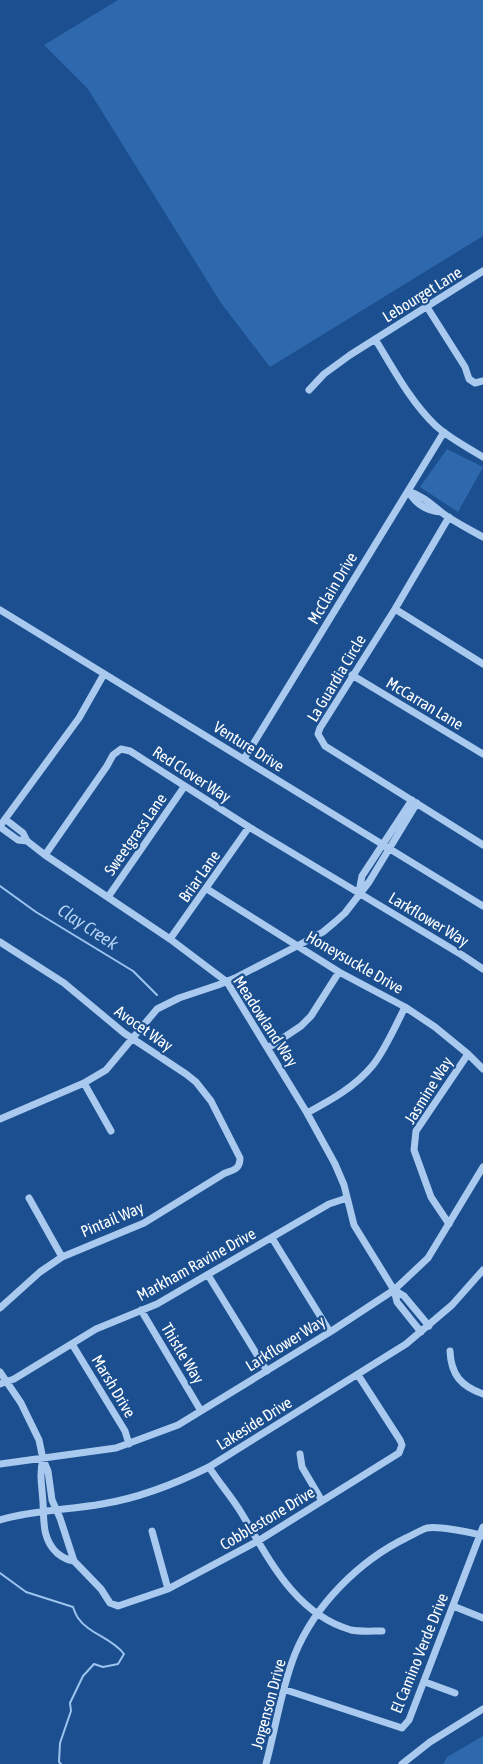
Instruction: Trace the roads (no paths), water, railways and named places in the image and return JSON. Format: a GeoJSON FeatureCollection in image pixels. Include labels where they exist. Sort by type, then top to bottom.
{"type":"FeatureCollection","features":[{"type":"Feature","properties":{"kind":"street","name":"Lebourget Lane"},"geometry":{"type":"LineString","coordinates":[[309,390],[337,364],[483,272]]}},
{"type":"Feature","properties":{"kind":"street"},"geometry":{"type":"LineString","coordinates":[[427,306],[465,366],[469,379],[475,383],[483,381]]}},
{"type":"Feature","properties":{"kind":"street"},"geometry":{"type":"LineString","coordinates":[[375,339],[418,405],[434,424],[483,457]]}},
{"type":"Feature","properties":{"kind":"street","name":"McClain Drive"},"geometry":{"type":"LineString","coordinates":[[244,759],[444,432]]}},
{"type":"Feature","properties":{"kind":"street"},"geometry":{"type":"LineString","coordinates":[[408,491],[435,505],[441,512],[483,537]]}},
{"type":"Feature","properties":{"kind":"street","name":"La Guardia Circle"},"geometry":{"type":"LineString","coordinates":[[449,517],[395,610],[352,675],[318,734],[325,746],[483,845]]}},
{"type":"Feature","properties":{"kind":"street","name":"Venture Drive"},"geometry":{"type":"LineString","coordinates":[[0,610],[483,906]]}},
{"type":"Feature","properties":{"kind":"street"},"geometry":{"type":"LineString","coordinates":[[395,610],[483,664]]}},
{"type":"Feature","properties":{"kind":"street"},"geometry":{"type":"LineString","coordinates":[[0,827],[79,718],[104,674]]}},
{"type":"Feature","properties":{"kind":"street","name":"McCarran Lane"},"geometry":{"type":"LineString","coordinates":[[352,675],[483,754]]}},
{"type":"Feature","properties":{"kind":"street","name":"Red Clover Way"},"geometry":{"type":"LineString","coordinates":[[45,855],[107,766],[112,755],[121,749],[130,752],[359,893]]}},
{"type":"Feature","properties":{"kind":"street","name":"Sweetgrass Lane"},"geometry":{"type":"LineString","coordinates":[[108,897],[184,787]]}},
{"type":"Feature","properties":{"kind":"street"},"geometry":{"type":"LineString","coordinates":[[0,1118],[84,1083],[106,1070],[157,1009],[163,1005],[227,982],[323,932],[345,913],[359,893],[362,876],[386,846],[414,801]]}},
{"type":"Feature","properties":{"kind":"street","name":"Meadowland Way"},"geometry":{"type":"LineString","coordinates":[[5,819],[23,833],[27,841],[45,855],[170,940],[227,982],[307,1113],[335,1164],[344,1185],[354,1225],[394,1290],[398,1302],[421,1332]]}},
{"type":"Feature","properties":{"kind":"street","name":"Meadowland Way"},"geometry":{"type":"LineString","coordinates":[[0,827],[18,840],[27,841]]}},
{"type":"Feature","properties":{"kind":"street","name":"Briar Lane"},"geometry":{"type":"LineString","coordinates":[[170,940],[249,827]]}},
{"type":"Feature","properties":{"kind":"street","name":"Honeysuckle Drive"},"geometry":{"type":"LineString","coordinates":[[207,889],[299,945],[339,972],[405,1007],[436,1027],[483,1069]]}},
{"type":"Feature","properties":{"kind":"street","name":"Larkflower Way"},"geometry":{"type":"LineString","coordinates":[[359,893],[483,969]]}},
{"type":"Feature","properties":{"kind":"street","name":"Avocet Way"},"geometry":{"type":"LineString","coordinates":[[0,942],[64,983],[97,1012],[186,1074],[204,1090],[240,1158],[240,1164]]}},
{"type":"Feature","properties":{"kind":"street"},"geometry":{"type":"LineString","coordinates":[[268,1048],[301,1026],[311,1016],[339,972]]}},
{"type":"Feature","properties":{"kind":"street"},"geometry":{"type":"LineString","coordinates":[[307,1113],[356,1082],[374,1064],[405,1007]]}},
{"type":"Feature","properties":{"kind":"street","name":"Jasmine Way"},"geometry":{"type":"LineString","coordinates":[[449,1224],[431,1197],[414,1150],[416,1131],[468,1054]]}},
{"type":"Feature","properties":{"kind":"street"},"geometry":{"type":"LineString","coordinates":[[84,1083],[111,1131]]}},
{"type":"Feature","properties":{"kind":"street","name":"Pintail Way"},"geometry":{"type":"LineString","coordinates":[[0,1308],[40,1272],[62,1257],[144,1223],[225,1173],[236,1170],[240,1164]]}},
{"type":"Feature","properties":{"kind":"street","name":"Larkflower Way"},"geometry":{"type":"LineString","coordinates":[[0,1464],[116,1448],[178,1425],[202,1411],[394,1290],[428,1258],[483,1167]]}},
{"type":"Feature","properties":{"kind":"street"},"geometry":{"type":"LineString","coordinates":[[29,1198],[62,1257]]}},
{"type":"Feature","properties":{"kind":"street","name":"Markham Ravine Drive"},"geometry":{"type":"LineString","coordinates":[[3,1383],[106,1324],[157,1304],[329,1204],[347,1198]]}},
{"type":"Feature","properties":{"kind":"street"},"geometry":{"type":"LineString","coordinates":[[272,1238],[330,1332]]}},
{"type":"Feature","properties":{"kind":"street","name":"Lakeside Drive"},"geometry":{"type":"LineString","coordinates":[[0,1520],[43,1511],[102,1504],[136,1496],[178,1482],[209,1466],[358,1375],[421,1332],[452,1305],[483,1270]]}},
{"type":"Feature","properties":{"kind":"street"},"geometry":{"type":"LineString","coordinates":[[208,1275],[267,1371]]}},
{"type":"Feature","properties":{"kind":"street","name":"Meadowland Way"},"geometry":{"type":"LineString","coordinates":[[394,1290],[404,1296],[429,1326]]}},
{"type":"Feature","properties":{"kind":"street","name":"Thistle Way"},"geometry":{"type":"LineString","coordinates":[[141,1310],[202,1411]]}},
{"type":"Feature","properties":{"kind":"street","name":"Marsh Drive"},"geometry":{"type":"LineString","coordinates":[[72,1344],[125,1431],[129,1444]]}},
{"type":"Feature","properties":{"kind":"street"},"geometry":{"type":"LineString","coordinates":[[450,1351],[452,1369],[456,1375],[467,1386],[483,1394]]}},
{"type":"Feature","properties":{"kind":"street","name":"Cobblestone Drive"},"geometry":{"type":"LineString","coordinates":[[0,1372],[3,1383],[21,1403],[39,1440],[48,1471],[52,1500],[60,1518],[74,1562],[101,1589],[110,1603],[118,1606],[168,1589],[258,1541],[395,1456],[401,1449],[400,1440],[358,1375]]}},
{"type":"Feature","properties":{"kind":"street"},"geometry":{"type":"LineString","coordinates":[[300,1454],[302,1467],[322,1502]]}},
{"type":"Feature","properties":{"kind":"street","name":"Cobblestone Drive"},"geometry":{"type":"LineString","coordinates":[[43,1459],[40,1472],[43,1519],[48,1542],[64,1559],[74,1562]]}},
{"type":"Feature","properties":{"kind":"street"},"geometry":{"type":"LineString","coordinates":[[209,1466],[291,1590],[318,1614],[352,1630],[382,1631]]}},
{"type":"Feature","properties":{"kind":"street","name":"El Camino Verde Drive"},"geometry":{"type":"LineString","coordinates":[[283,1689],[402,1728],[409,1720],[425,1682],[482,1535],[483,1527]]}},
{"type":"Feature","properties":{"kind":"street","name":"Jorgenson Drive"},"geometry":{"type":"LineString","coordinates":[[266,1764],[283,1689],[295,1653],[318,1614],[342,1583],[372,1559],[427,1528],[482,1535]]}},
{"type":"Feature","properties":{"kind":"street"},"geometry":{"type":"LineString","coordinates":[[152,1531],[168,1589]]}},
{"type":"Feature","properties":{"kind":"street"},"geometry":{"type":"LineString","coordinates":[[453,1606],[483,1618]]}},
{"type":"Feature","properties":{"kind":"street"},"geometry":{"type":"LineString","coordinates":[[425,1682],[454,1693]]}},
{"type":"Feature","properties":{"kind":"street"},"geometry":{"type":"LineString","coordinates":[[402,1764],[430,1742],[483,1709]]}},
{"type":"Feature","properties":{"kind":"waterway","name":"Clay Creek"},"geometry":{"type":"LineString","coordinates":[[0,886],[36,912],[133,971],[157,995]]}},
{"type":"Feature","properties":{"kind":"waterway"},"geometry":{"type":"LineString","coordinates":[[0,1573],[26,1592],[73,1607],[77,1617],[88,1628],[113,1644],[124,1654],[118,1664],[103,1667],[94,1664],[83,1676],[70,1703],[71,1711],[60,1743],[59,1762],[61,1764]]}}]}
